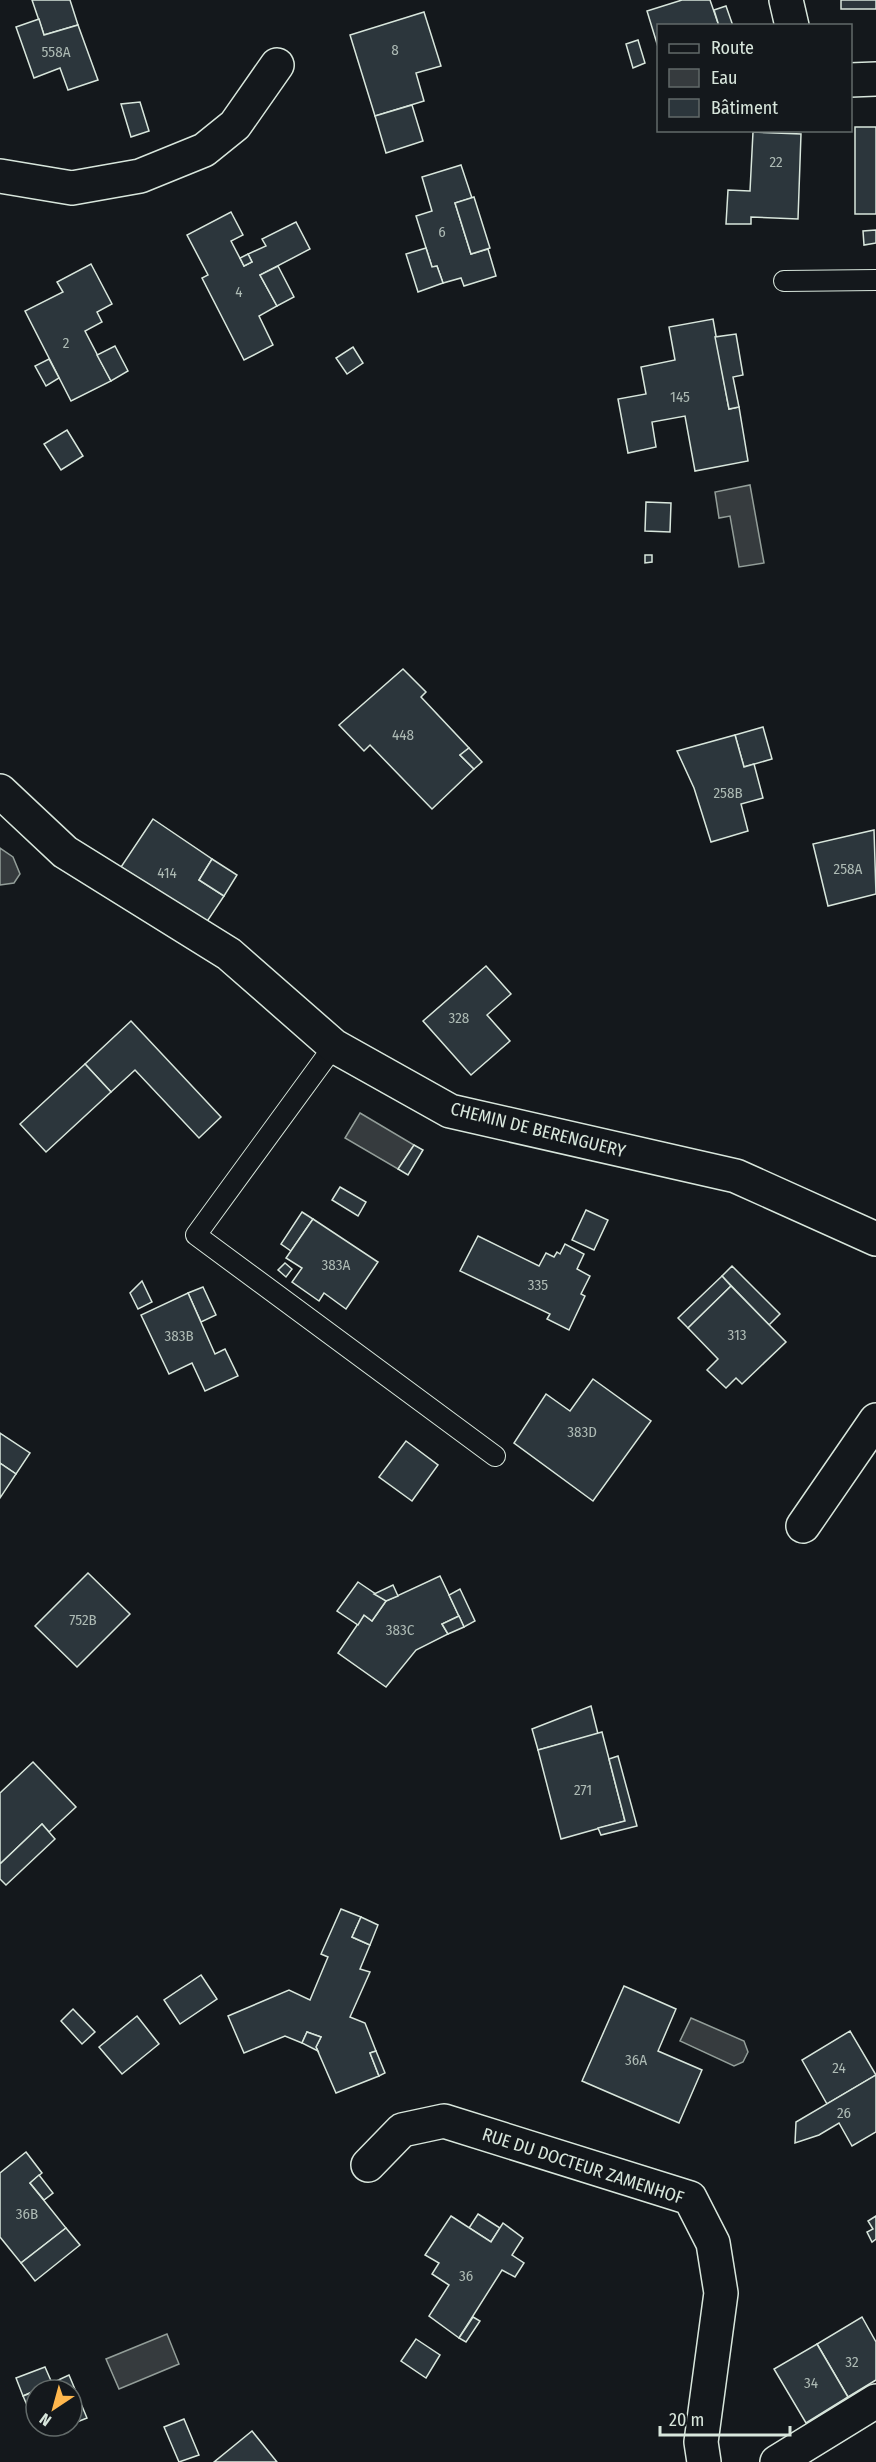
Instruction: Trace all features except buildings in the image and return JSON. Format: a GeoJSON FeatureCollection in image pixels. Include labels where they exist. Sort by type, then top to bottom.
{"type":"FeatureCollection","features":[{"type":"Feature","properties":{"kind":"street"},"geometry":{"type":"LineString","coordinates":[[786,0],[792,24]]}},
{"type":"Feature","properties":{"kind":"street"},"geometry":{"type":"LineString","coordinates":[[0,176],[72,188],[140,176],[204,150],[235,125],[277,65]]}},
{"type":"Feature","properties":{"kind":"street"},"geometry":{"type":"LineString","coordinates":[[852,80],[876,80]]}},
{"type":"Feature","properties":{"kind":"street","name":"CHEMIN DE BERENGUERY"},"geometry":{"type":"LineString","coordinates":[[0,791],[65,852],[228,954],[334,1046],[450,1111],[736,1176],[876,1239]]}},
{"type":"Feature","properties":{"kind":"street"},"geometry":{"type":"LineString","coordinates":[[803,1526],[876,1420]]}},
{"type":"Feature","properties":{"kind":"street","name":"RUE DU DOCTEUR ZAMENHOF"},"geometry":{"type":"LineString","coordinates":[[368,2165],[402,2130],[444,2121],[690,2198],[713,2242],[721,2293],[701,2442],[705,2462]]}},
{"type":"Feature","properties":{"kind":"street"},"geometry":{"type":"LineString","coordinates":[[777,2462],[876,2401]]}},
{"type":"Feature","properties":{"kind":"lane"},"geometry":{"type":"LineString","coordinates":[[784,281],[876,280]]}},
{"type":"Feature","properties":{"kind":"lane"},"geometry":{"type":"LineString","coordinates":[[334,1046],[195,1235],[495,1456]]}},
{"type":"Feature","properties":{"kind":"water"},"geometry":{"type":"Polygon","coordinates":[[[750,485],[764,563],[739,567],[730,516],[719,518],[715,492],[750,485]]]}},
{"type":"Feature","properties":{"kind":"water"},"geometry":{"type":"Polygon","coordinates":[[[0,848],[13,857],[20,874],[14,883],[0,885],[0,848]]]}},
{"type":"Feature","properties":{"kind":"water"},"geometry":{"type":"Polygon","coordinates":[[[360,1113],[414,1145],[398,1169],[345,1138],[360,1113]]]}},
{"type":"Feature","properties":{"kind":"water"},"geometry":{"type":"Polygon","coordinates":[[[691,2018],[744,2041],[748,2052],[743,2062],[734,2066],[680,2041],[691,2018]]]}},
{"type":"Feature","properties":{"kind":"water"},"geometry":{"type":"Polygon","coordinates":[[[167,2334],[179,2364],[119,2389],[106,2359],[167,2334]]]}}]}
